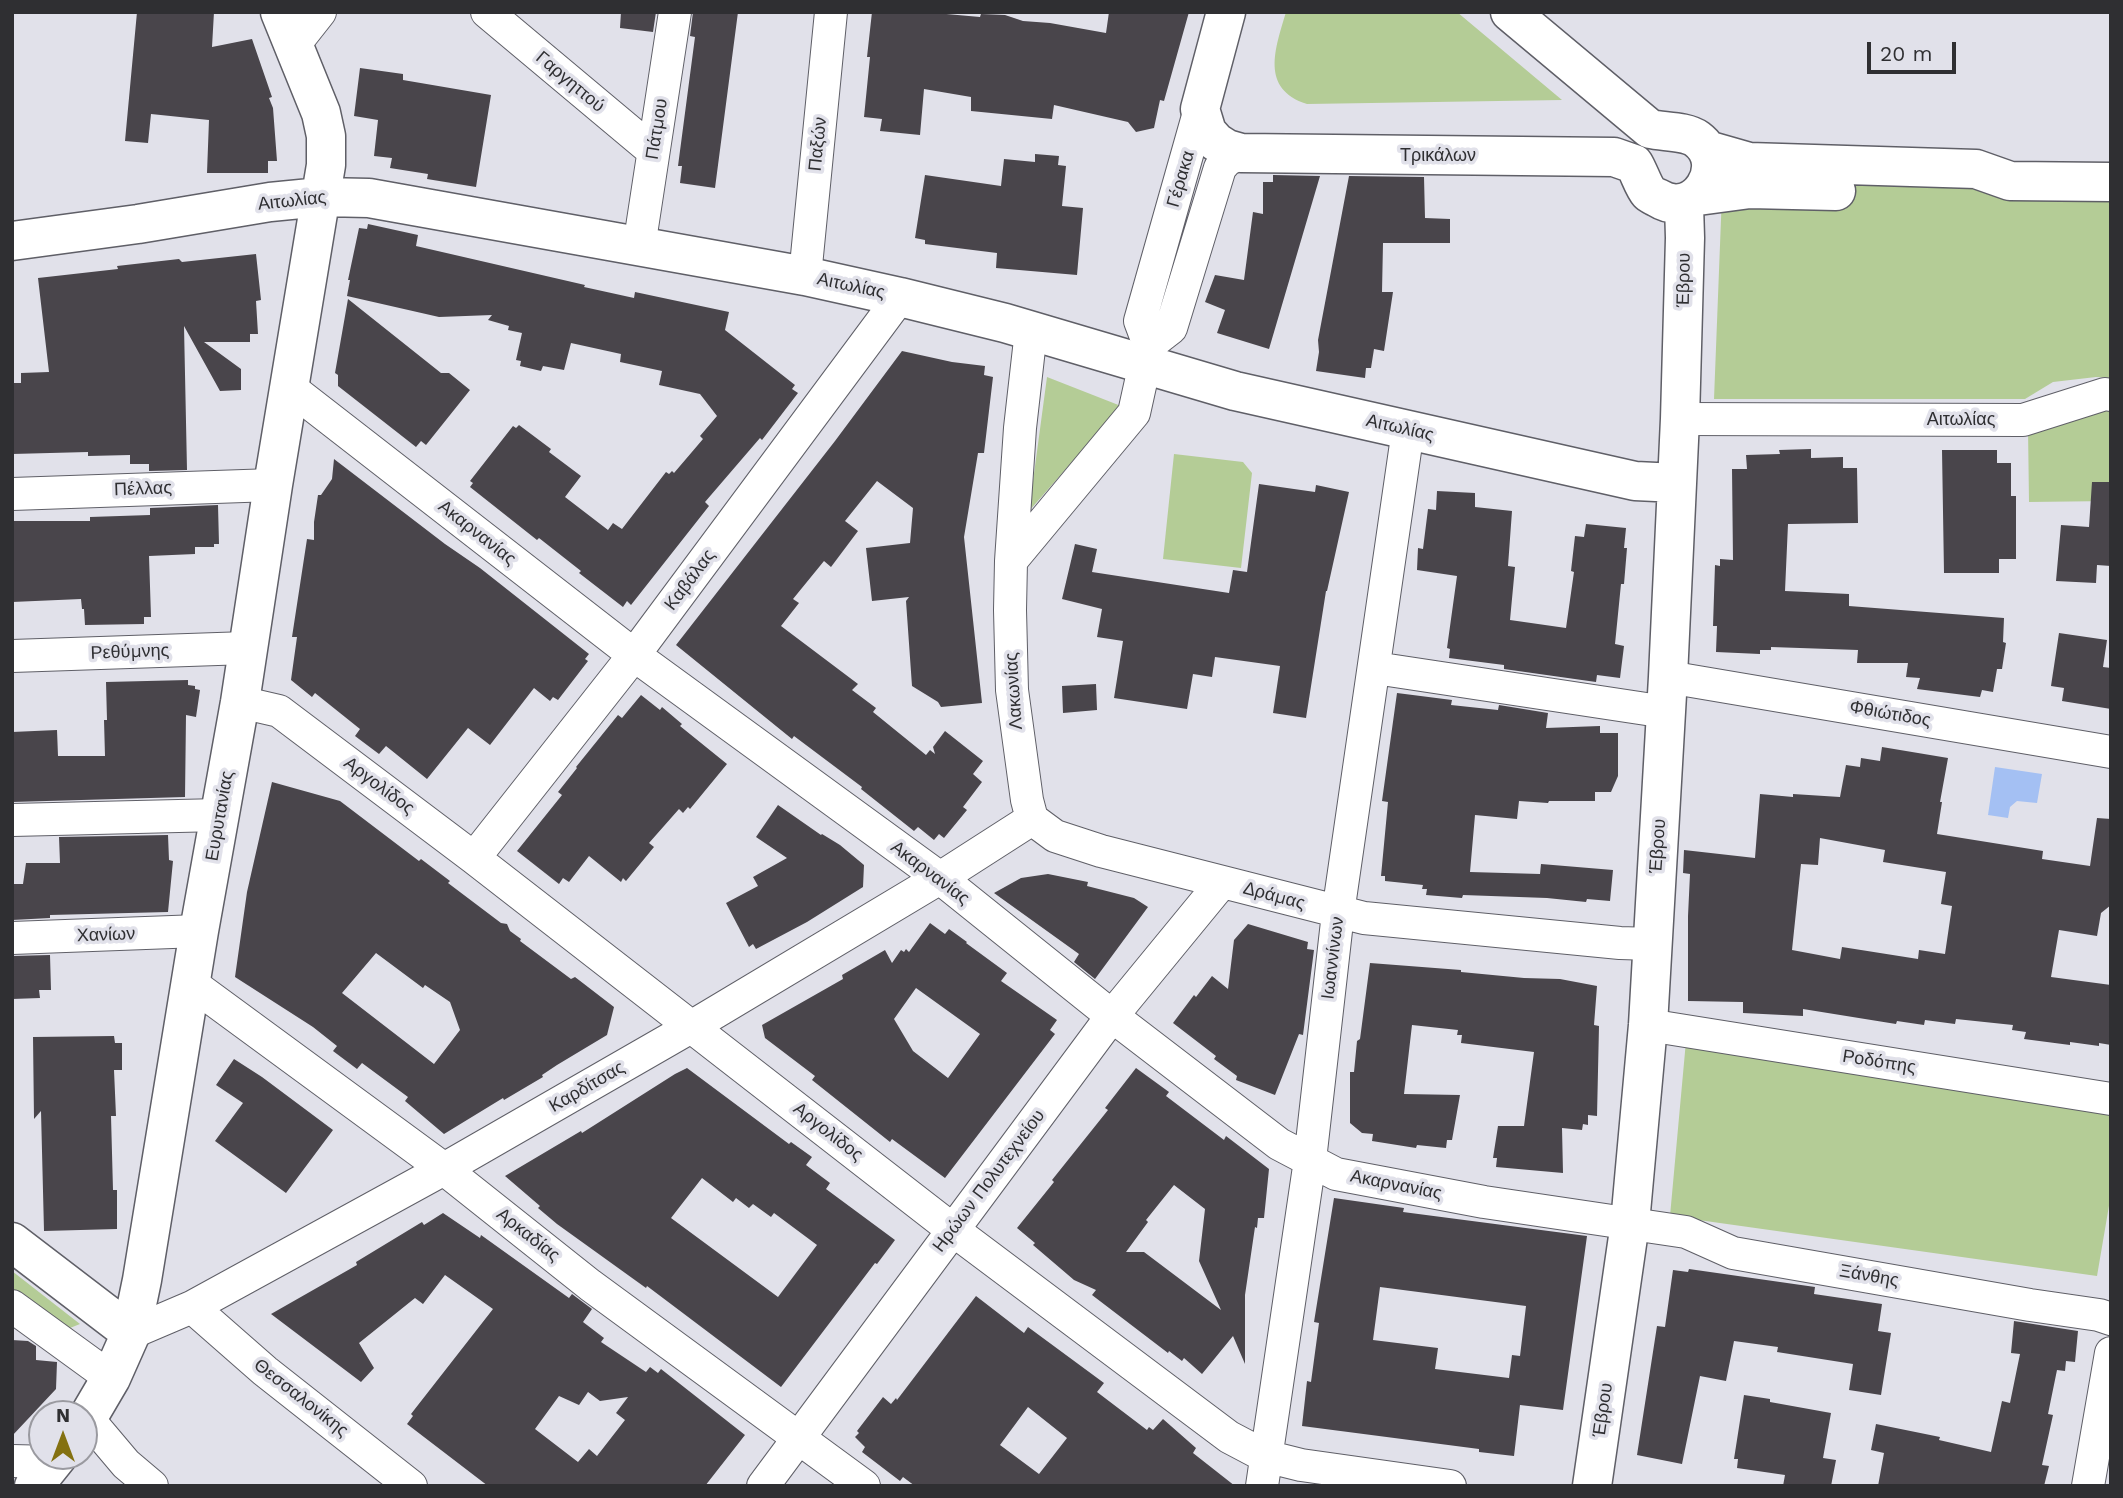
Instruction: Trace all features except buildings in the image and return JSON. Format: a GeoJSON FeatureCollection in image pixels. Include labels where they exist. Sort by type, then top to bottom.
{"type":"FeatureCollection","features":[{"type":"Feature","properties":{"kind":"street"},"geometry":{"type":"LineString","coordinates":[[320,12],[287,29],[321,113],[326,136],[326,165],[321,197]]}},
{"type":"Feature","properties":{"kind":"street","name":"Γαργηττού"},"geometry":{"type":"LineString","coordinates":[[487,12],[653,151]]}},
{"type":"Feature","properties":{"kind":"street","name":"Πάτμου"},"geometry":{"type":"LineString","coordinates":[[639,247],[675,12]]}},
{"type":"Feature","properties":{"kind":"street","name":"Παξών"},"geometry":{"type":"LineString","coordinates":[[805,276],[831,12]]}},
{"type":"Feature","properties":{"kind":"street","name":"Γέρακα"},"geometry":{"type":"LineString","coordinates":[[1146,355],[1140,321],[1226,12]]}},
{"type":"Feature","properties":{"kind":"street"},"geometry":{"type":"LineString","coordinates":[[1510,12],[1650,129],[1683,133],[1697,139],[1707,150],[1712,166],[1709,183],[1691,200]]}},
{"type":"Feature","properties":{"kind":"street"},"geometry":{"type":"LineString","coordinates":[[1200,109],[1207,132],[1216,142],[1241,153]]}},
{"type":"Feature","properties":{"kind":"street"},"geometry":{"type":"LineString","coordinates":[[1707,150],[1749,162],[1976,169],[2010,181],[2111,182]]}},
{"type":"Feature","properties":{"kind":"street","name":"Γέρακα"},"geometry":{"type":"LineString","coordinates":[[1146,355],[1171,328],[1220,168],[1227,160],[1241,153]]}},
{"type":"Feature","properties":{"kind":"street","name":"Τρικάλων"},"geometry":{"type":"LineString","coordinates":[[1241,153],[1614,157],[1634,164],[1649,193],[1665,203],[1691,200]]}},
{"type":"Feature","properties":{"kind":"street"},"geometry":{"type":"LineString","coordinates":[[1691,200],[1750,189],[1975,193],[2010,181]]}},
{"type":"Feature","properties":{"kind":"street","name":"Αιτωλίας"},"geometry":{"type":"LineString","coordinates":[[12,241],[270,202],[321,197],[369,198],[805,276],[1031,331],[1146,355],[1234,391],[1635,481],[1676,483]]}},
{"type":"Feature","properties":{"kind":"street","name":"Ευρυτανίας"},"geometry":{"type":"LineString","coordinates":[[98,1400],[131,1333],[240,702],[321,197]]}},
{"type":"Feature","properties":{"kind":"street","name":"Έβρου"},"geometry":{"type":"LineString","coordinates":[[1592,1486],[1630,1223],[1648,1025],[1681,419],[1685,238],[1691,200]]}},
{"type":"Feature","properties":{"kind":"street","name":"Καβάλας"},"geometry":{"type":"LineString","coordinates":[[474,858],[634,655],[900,297]]}},
{"type":"Feature","properties":{"kind":"street","name":"Λακωνίας"},"geometry":{"type":"LineString","coordinates":[[1031,331],[1020,428],[1010,610],[1012,690],[1032,819]]}},
{"type":"Feature","properties":{"kind":"street"},"geometry":{"type":"LineString","coordinates":[[1011,561],[1135,413],[1146,355]]}},
{"type":"Feature","properties":{"kind":"street","name":"Ακαρνανίας"},"geometry":{"type":"LineString","coordinates":[[289,387],[634,655],[940,878],[1112,1016],[1279,1144],[1336,1174],[1484,1202],[1630,1223]]}},
{"type":"Feature","properties":{"kind":"street","name":"Αιτωλίας"},"geometry":{"type":"LineString","coordinates":[[1681,419],[2023,420],[2105,394],[2111,395]]}},
{"type":"Feature","properties":{"kind":"street","name":"Ιωαννίνων"},"geometry":{"type":"LineString","coordinates":[[1264,1471],[1310,1160],[1338,913],[1408,430]]}},
{"type":"Feature","properties":{"kind":"street","name":"Πέλλας"},"geometry":{"type":"LineString","coordinates":[[12,494],[273,485]]}},
{"type":"Feature","properties":{"kind":"street","name":"Ρεθύμνης"},"geometry":{"type":"LineString","coordinates":[[12,656],[247,648]]}},
{"type":"Feature","properties":{"kind":"street","name":"Φθιώτιδος"},"geometry":{"type":"LineString","coordinates":[[1375,668],[1667,694],[2111,752]]}},
{"type":"Feature","properties":{"kind":"street","name":"Αργολίδος"},"geometry":{"type":"LineString","coordinates":[[240,702],[279,711],[474,858],[953,1230],[1229,1437],[1264,1471],[1301,1465],[1450,1486]]}},
{"type":"Feature","properties":{"kind":"street"},"geometry":{"type":"LineString","coordinates":[[12,820],[220,815]]}},
{"type":"Feature","properties":{"kind":"street","name":"Καρδίτσας"},"geometry":{"type":"LineString","coordinates":[[131,1333],[192,1307],[444,1169],[691,1027],[940,878],[1032,819]]}},
{"type":"Feature","properties":{"kind":"street","name":"Δράμας"},"geometry":{"type":"LineString","coordinates":[[1032,819],[1055,836],[1338,913],[1378,920],[1652,944]]}},
{"type":"Feature","properties":{"kind":"street","name":"Ηρώων Πολυτεχνείου"},"geometry":{"type":"LineString","coordinates":[[763,1486],[1112,1016],[1222,882]]}},
{"type":"Feature","properties":{"kind":"street","name":"Χανίων"},"geometry":{"type":"LineString","coordinates":[[12,938],[200,931]]}},
{"type":"Feature","properties":{"kind":"street","name":"Αρκαδίας"},"geometry":{"type":"LineString","coordinates":[[192,984],[444,1169],[590,1285],[864,1486]]}},
{"type":"Feature","properties":{"kind":"street","name":"Ροδόπης"},"geometry":{"type":"LineString","coordinates":[[1648,1025],[2111,1099]]}},
{"type":"Feature","properties":{"kind":"street","name":"Ξάνθης"},"geometry":{"type":"LineString","coordinates":[[1630,1223],[1686,1232],[1733,1253],[2111,1319]]}},
{"type":"Feature","properties":{"kind":"street"},"geometry":{"type":"LineString","coordinates":[[12,1242],[131,1333]]}},
{"type":"Feature","properties":{"kind":"street"},"geometry":{"type":"LineString","coordinates":[[12,1306],[27,1329],[111,1378]]}},
{"type":"Feature","properties":{"kind":"street","name":"Θεσσαλονίκης"},"geometry":{"type":"LineString","coordinates":[[192,1307],[265,1371],[411,1486]]}},
{"type":"Feature","properties":{"kind":"street"},"geometry":{"type":"LineString","coordinates":[[2088,1486],[2111,1353]]}},
{"type":"Feature","properties":{"kind":"street"},"geometry":{"type":"LineString","coordinates":[[98,1434],[126,1464],[152,1486]]}},
{"type":"Feature","properties":{"kind":"green space"},"geometry":{"type":"Polygon","coordinates":[[[1286,12],[1457,12],[1562,100],[1307,104],[1292,97],[1282,88],[1277,78],[1275,53],[1286,12]]]}},
{"type":"Feature","properties":{"kind":"green space"},"geometry":{"type":"Polygon","coordinates":[[[1723,168],[2111,187],[2111,378],[2053,382],[2025,399],[1714,399],[1723,168]]]}},
{"type":"Feature","properties":{"kind":"green space"},"geometry":{"type":"Polygon","coordinates":[[[1047,377],[1121,406],[1029,511],[1047,377]]]}},
{"type":"Feature","properties":{"kind":"green space"},"geometry":{"type":"Polygon","coordinates":[[[2101,409],[2111,410],[2111,501],[2029,502],[2028,428],[2101,409]]]}},
{"type":"Feature","properties":{"kind":"green space"},"geometry":{"type":"Polygon","coordinates":[[[1174,454],[1243,462],[1252,473],[1241,568],[1163,559],[1174,454]]]}},
{"type":"Feature","properties":{"kind":"green space"},"geometry":{"type":"Polygon","coordinates":[[[1686,1041],[2111,1107],[2111,1194],[2097,1276],[1670,1216],[1686,1041]]]}},
{"type":"Feature","properties":{"kind":"green space"},"geometry":{"type":"Polygon","coordinates":[[[12,1271],[80,1324],[65,1330],[12,1295],[12,1271]]]}},
{"type":"Feature","properties":{"kind":"water"},"geometry":{"type":"Polygon","coordinates":[[[1995,767],[2042,774],[2037,803],[2017,801],[2010,807],[2008,818],[1988,815],[1995,767]]]}}]}
